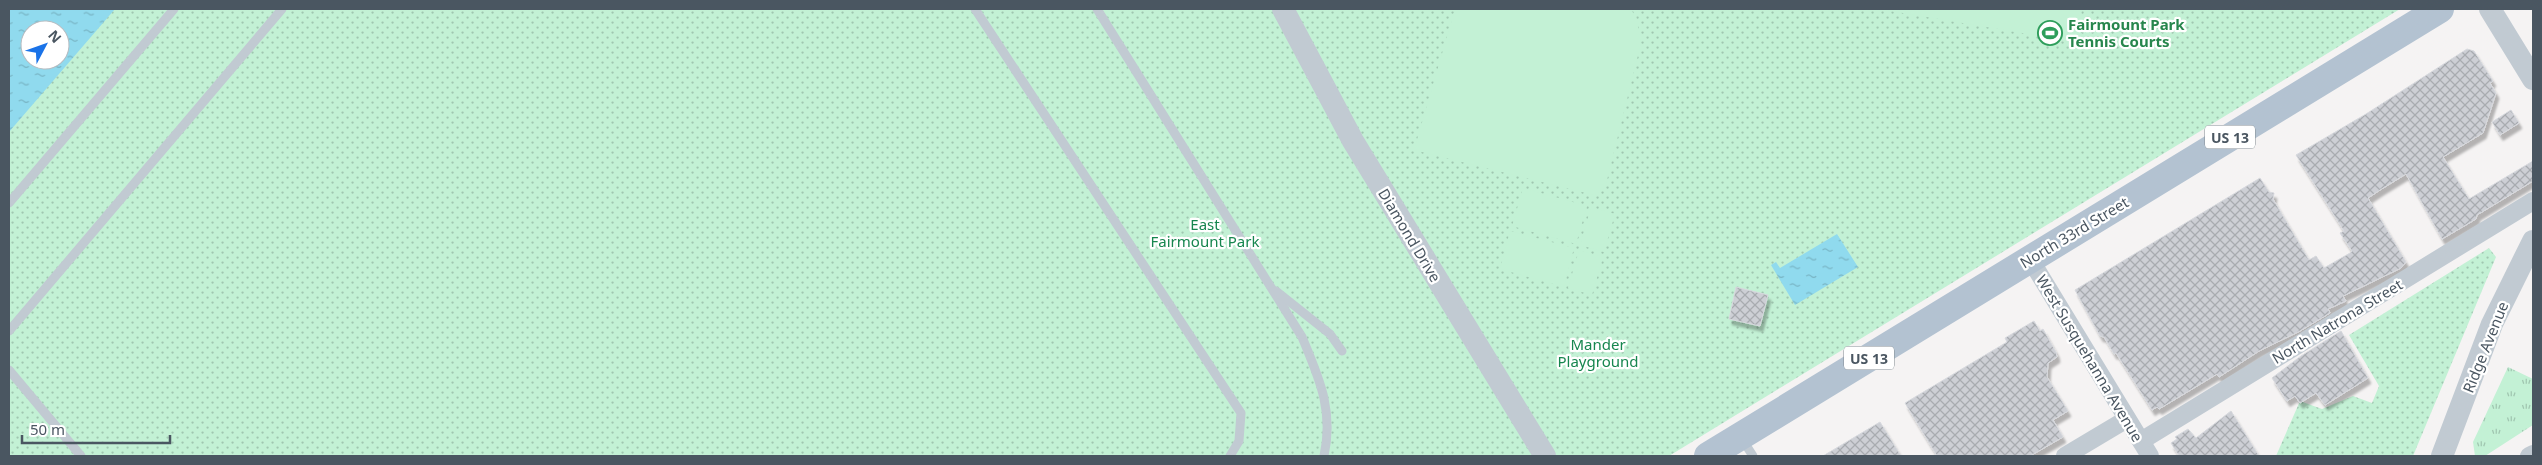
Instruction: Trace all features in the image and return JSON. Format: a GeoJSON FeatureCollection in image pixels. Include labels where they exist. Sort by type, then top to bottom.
{"type":"FeatureCollection","features":[{"type":"Feature","properties":{"kind":"main road","name":"North 33rd Street"},"geometry":{"type":"LineString","coordinates":[[1708,456],[1746,447],[2030,259],[2440,9]]}},
{"type":"Feature","properties":{"kind":"street","name":"Diamond Drive"},"geometry":{"type":"LineString","coordinates":[[1283,9],[1353,141],[1545,456]]}},
{"type":"Feature","properties":{"kind":"street"},"geometry":{"type":"LineString","coordinates":[[2490,9],[2532,73]]}},
{"type":"Feature","properties":{"kind":"street","name":"North Natrona Street"},"geometry":{"type":"LineString","coordinates":[[2141,441],[2533,201]]}},
{"type":"Feature","properties":{"kind":"street","name":"Ridge Avenue"},"geometry":{"type":"LineString","coordinates":[[2442,456],[2496,317],[2533,241]]}},
{"type":"Feature","properties":{"kind":"street","name":"West Susquehanna Avenue"},"geometry":{"type":"LineString","coordinates":[[2030,259],[2150,456]]}},
{"type":"Feature","properties":{"kind":"street"},"geometry":{"type":"LineString","coordinates":[[2065,456],[2127,418]]}},
{"type":"Feature","properties":{"kind":"street"},"geometry":{"type":"LineString","coordinates":[[2529,456],[2533,454]]}},
{"type":"Feature","properties":{"kind":"lane"},"geometry":{"type":"LineString","coordinates":[[9,203],[174,9]]}},
{"type":"Feature","properties":{"kind":"lane"},"geometry":{"type":"LineString","coordinates":[[9,331],[282,9]]}},
{"type":"Feature","properties":{"kind":"lane"},"geometry":{"type":"LineString","coordinates":[[975,9],[1242,413],[1239,441],[1230,456]]}},
{"type":"Feature","properties":{"kind":"lane"},"geometry":{"type":"LineString","coordinates":[[1097,9],[1302,337],[1324,389],[1328,437],[1324,456]]}},
{"type":"Feature","properties":{"kind":"lane"},"geometry":{"type":"LineString","coordinates":[[1270,286],[1330,334],[1342,351]]}},
{"type":"Feature","properties":{"kind":"lane"},"geometry":{"type":"LineString","coordinates":[[9,370],[81,456]]}},
{"type":"Feature","properties":{"kind":"green space","name":"East Fairmount Park"},"geometry":{"type":"Polygon","coordinates":[[[9,9],[2400,9],[1669,456],[9,456],[9,9]]]}},
{"type":"Feature","properties":{"kind":"green space"},"geometry":{"type":"Polygon","coordinates":[[[1455,9],[1630,9],[1636,16],[1641,43],[1605,188],[1594,195],[1414,150],[1455,9]]]}},
{"type":"Feature","properties":{"kind":"green space","name":"Fairmount Park Tennis Courts"},"geometry":{"type":"Polygon","coordinates":[[[1879,9],[2082,9],[2076,42],[1879,9]]]}},
{"type":"Feature","properties":{"kind":"green space"},"geometry":{"type":"Polygon","coordinates":[[[1523,188],[1587,206],[1576,244],[1512,226],[1523,188]]]}},
{"type":"Feature","properties":{"kind":"green space"},"geometry":{"type":"Polygon","coordinates":[[[1591,207],[1615,214],[1604,252],[1580,245],[1591,207]]]}},
{"type":"Feature","properties":{"kind":"green space"},"geometry":{"type":"Polygon","coordinates":[[[1510,231],[1574,248],[1564,287],[1500,269],[1510,231]]]}},
{"type":"Feature","properties":{"kind":"green space"},"geometry":{"type":"Polygon","coordinates":[[[2489,248],[2496,257],[2413,456],[2276,456],[2300,401],[2322,409],[2353,396],[2372,403],[2379,386],[2349,335],[2489,248]]]}},
{"type":"Feature","properties":{"kind":"green space"},"geometry":{"type":"Polygon","coordinates":[[[1579,250],[1603,257],[1592,295],[1568,288],[1579,250]]]}},
{"type":"Feature","properties":{"kind":"green space"},"geometry":{"type":"Polygon","coordinates":[[[2508,367],[2533,379],[2533,425],[2485,456],[2475,456],[2473,442],[2508,367]]]}},
{"type":"Feature","properties":{"kind":"water"},"geometry":{"type":"Polygon","coordinates":[[[9,9],[115,9],[70,61],[70,20],[20,20],[20,70],[62,70],[9,132],[9,9]]]}},
{"type":"Feature","properties":{"kind":"water"},"geometry":{"type":"Polygon","coordinates":[[[1837,234],[1858,267],[1795,305],[1771,265],[1776,262],[1780,268],[1837,234]]]}},
{"type":"Feature","properties":{"kind":"building"},"geometry":{"type":"Polygon","coordinates":[[[2467,49],[2474,51],[2493,81],[2490,83],[2496,93],[2483,133],[2443,157],[2469,199],[2533,161],[2533,181],[2442,239],[2406,174],[2368,198],[2406,262],[2401,268],[2343,296],[2346,301],[2328,309],[2330,313],[2300,331],[2259,351],[2219,377],[2217,374],[2159,409],[2157,407],[2152,410],[2116,353],[2114,354],[2104,337],[2100,336],[2075,290],[2260,178],[2269,192],[2274,193],[2273,199],[2309,260],[2316,256],[2324,268],[2350,253],[2352,251],[2340,233],[2344,231],[2296,155],[2366,114],[2467,49]]]}},
{"type":"Feature","properties":{"kind":"building"},"geometry":{"type":"Polygon","coordinates":[[[2511,110],[2519,123],[2500,135],[2492,122],[2511,110]]]}},
{"type":"Feature","properties":{"kind":"building"},"geometry":{"type":"Polygon","coordinates":[[[1736,287],[1768,295],[1760,326],[1729,319],[1736,287]]]}},
{"type":"Feature","properties":{"kind":"building"},"geometry":{"type":"Polygon","coordinates":[[[2034,321],[2040,331],[2043,329],[2056,352],[2057,357],[2048,363],[2047,377],[2068,411],[2053,420],[2063,437],[2030,456],[1937,456],[1905,403],[2007,342],[2005,338],[2034,321]]]}},
{"type":"Feature","properties":{"kind":"building"},"geometry":{"type":"Polygon","coordinates":[[[2341,331],[2368,378],[2325,405],[2316,393],[2300,403],[2295,396],[2287,401],[2272,378],[2301,356],[2341,331]]]}},
{"type":"Feature","properties":{"kind":"building"},"geometry":{"type":"Polygon","coordinates":[[[2231,411],[2259,456],[2179,456],[2171,443],[2177,439],[2175,437],[2188,429],[2196,438],[2231,411]]]}},
{"type":"Feature","properties":{"kind":"building"},"geometry":{"type":"Polygon","coordinates":[[[1880,422],[1901,456],[1823,456],[1880,422]]]}},
{"type":"Feature","properties":{"kind":"place","name":"Fairmount Park Tennis Courts"},"geometry":{"type":"Point","coordinates":[2050,33]}},
{"type":"Feature","properties":{"kind":"park label","name":"Mander Playground"},"geometry":{"type":"Point","coordinates":[1598,352]}}]}
